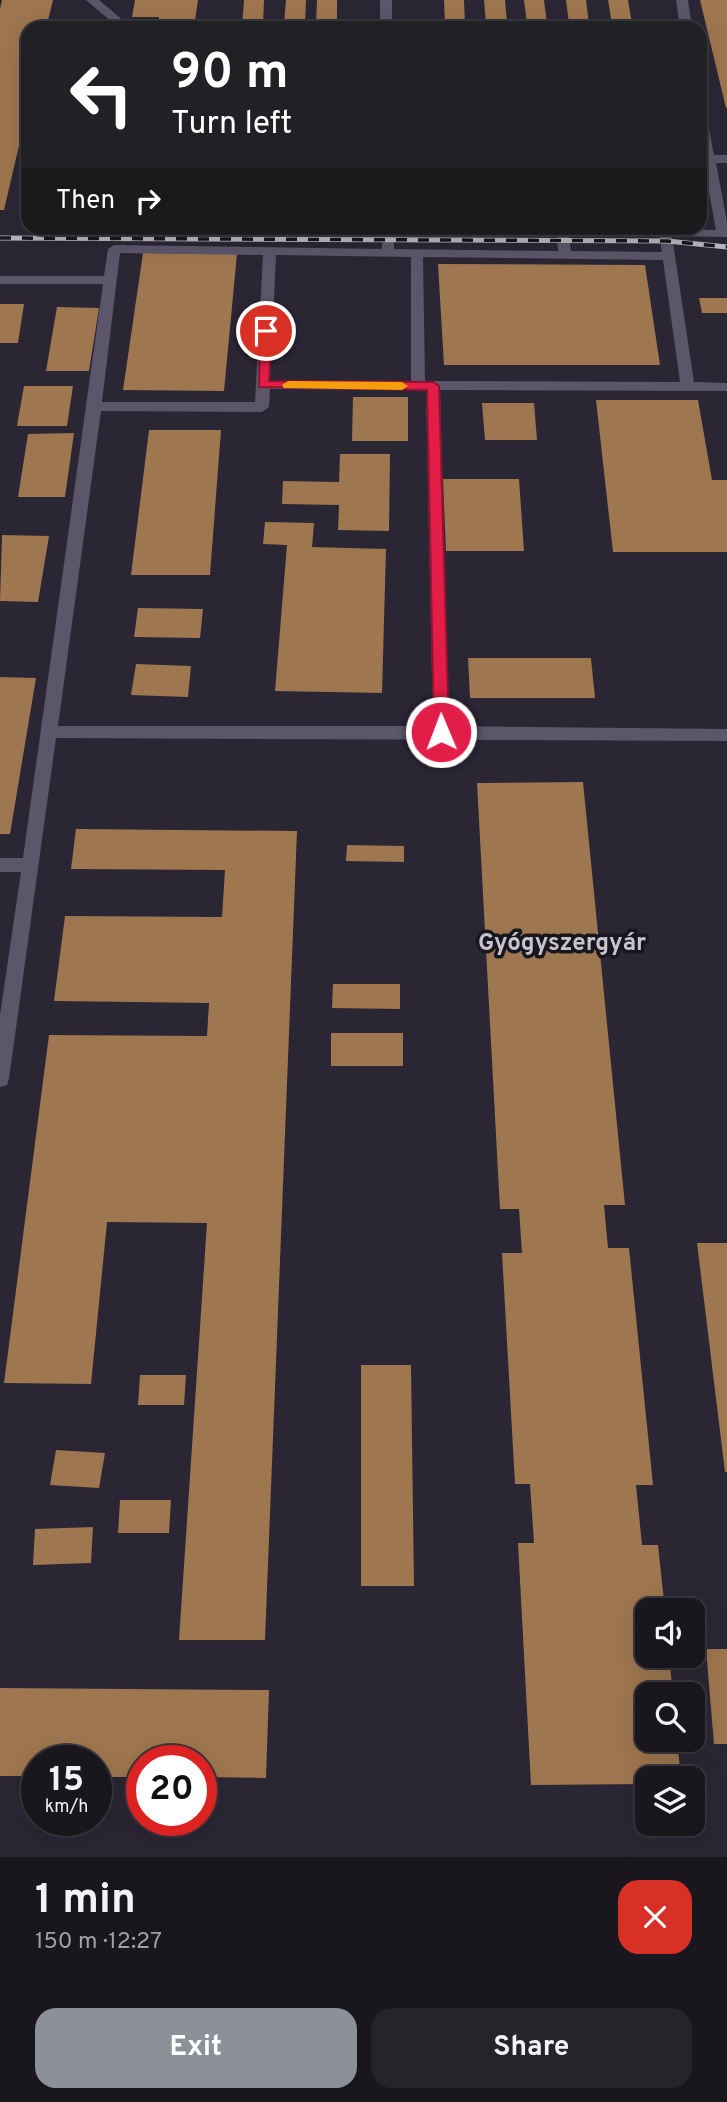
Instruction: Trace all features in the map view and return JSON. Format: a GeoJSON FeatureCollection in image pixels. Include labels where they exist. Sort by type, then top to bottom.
{"type":"FeatureCollection","features":[{"type":"Feature","properties":{"kind":"lane"},"geometry":{"type":"LineString","coordinates":[[92,0],[118,21]]}},
{"type":"Feature","properties":{"kind":"lane"},"geometry":{"type":"LineString","coordinates":[[386,0],[386,21]]}},
{"type":"Feature","properties":{"kind":"lane"},"geometry":{"type":"LineString","coordinates":[[681,0],[685,21]]}},
{"type":"Feature","properties":{"kind":"lane"},"geometry":{"type":"LineString","coordinates":[[707,149],[725,234],[707,233]]}},
{"type":"Feature","properties":{"kind":"lane"},"geometry":{"type":"LineString","coordinates":[[709,159],[727,159]]}},
{"type":"Feature","properties":{"kind":"lane"},"geometry":{"type":"LineString","coordinates":[[388,235],[388,253]]}},
{"type":"Feature","properties":{"kind":"lane"},"geometry":{"type":"LineString","coordinates":[[563,235],[565,255]]}},
{"type":"Feature","properties":{"kind":"lane"},"geometry":{"type":"LineString","coordinates":[[665,235],[688,388]]}},
{"type":"Feature","properties":{"kind":"lane"},"geometry":{"type":"LineString","coordinates":[[0,1079],[95,406],[114,249],[668,256]]}},
{"type":"Feature","properties":{"kind":"lane"},"geometry":{"type":"LineString","coordinates":[[95,406],[262,407],[270,251]]}},
{"type":"Feature","properties":{"kind":"lane"},"geometry":{"type":"LineString","coordinates":[[417,253],[426,386],[441,732]]}},
{"type":"Feature","properties":{"kind":"lane"},"geometry":{"type":"LineString","coordinates":[[0,280],[111,280]]}},
{"type":"Feature","properties":{"kind":"lane"},"geometry":{"type":"LineString","coordinates":[[263,384],[727,387]]}},
{"type":"Feature","properties":{"kind":"lane"},"geometry":{"type":"LineString","coordinates":[[49,732],[727,735]]}},
{"type":"Feature","properties":{"kind":"lane"},"geometry":{"type":"LineString","coordinates":[[0,865],[30,865]]}},
{"type":"Feature","properties":{"kind":"shaded area"},"geometry":{"type":"Polygon","coordinates":[[[0,0],[727,0],[727,1857],[0,1857],[0,0]]]}},
{"type":"Feature","properties":{"kind":"building"},"geometry":{"type":"Polygon","coordinates":[[[2,0],[53,0],[48,21],[21,21],[21,137],[4,210],[0,210],[2,0]]]}},
{"type":"Feature","properties":{"kind":"building"},"geometry":{"type":"Polygon","coordinates":[[[135,0],[198,0],[195,21],[158,21],[159,17],[132,17],[135,0]]]}},
{"type":"Feature","properties":{"kind":"building"},"geometry":{"type":"Polygon","coordinates":[[[244,0],[264,0],[263,21],[242,21],[244,0]]]}},
{"type":"Feature","properties":{"kind":"building"},"geometry":{"type":"Polygon","coordinates":[[[286,0],[306,0],[305,21],[284,21],[286,0]]]}},
{"type":"Feature","properties":{"kind":"building"},"geometry":{"type":"Polygon","coordinates":[[[317,0],[337,0],[337,21],[316,21],[317,0]]]}},
{"type":"Feature","properties":{"kind":"building"},"geometry":{"type":"Polygon","coordinates":[[[444,0],[464,0],[465,21],[445,21],[444,0]]]}},
{"type":"Feature","properties":{"kind":"building"},"geometry":{"type":"Polygon","coordinates":[[[484,0],[505,0],[507,21],[486,21],[484,0]]]}},
{"type":"Feature","properties":{"kind":"building"},"geometry":{"type":"Polygon","coordinates":[[[524,0],[544,0],[547,21],[527,21],[524,0]]]}},
{"type":"Feature","properties":{"kind":"building"},"geometry":{"type":"Polygon","coordinates":[[[566,0],[586,0],[589,21],[569,21],[566,0]]]}},
{"type":"Feature","properties":{"kind":"building"},"geometry":{"type":"Polygon","coordinates":[[[608,0],[628,0],[632,21],[612,21],[608,0]]]}},
{"type":"Feature","properties":{"kind":"building"},"geometry":{"type":"Polygon","coordinates":[[[700,0],[727,0],[727,108],[707,21],[700,0]]]}},
{"type":"Feature","properties":{"kind":"building"},"geometry":{"type":"Polygon","coordinates":[[[143,253],[237,254],[224,391],[123,390],[143,253]]]}},
{"type":"Feature","properties":{"kind":"building"},"geometry":{"type":"Polygon","coordinates":[[[438,264],[645,265],[660,365],[444,365],[438,264]]]}},
{"type":"Feature","properties":{"kind":"building"},"geometry":{"type":"Polygon","coordinates":[[[699,298],[727,298],[727,313],[702,313],[699,298]]]}},
{"type":"Feature","properties":{"kind":"building"},"geometry":{"type":"Polygon","coordinates":[[[0,304],[24,304],[18,343],[0,343],[0,304]]]}},
{"type":"Feature","properties":{"kind":"building"},"geometry":{"type":"Polygon","coordinates":[[[57,307],[99,308],[89,371],[46,371],[57,307]]]}},
{"type":"Feature","properties":{"kind":"building"},"geometry":{"type":"Polygon","coordinates":[[[24,386],[73,386],[67,426],[17,426],[24,386]]]}},
{"type":"Feature","properties":{"kind":"building"},"geometry":{"type":"Polygon","coordinates":[[[353,397],[408,397],[408,441],[352,441],[353,397]]]}},
{"type":"Feature","properties":{"kind":"building"},"geometry":{"type":"Polygon","coordinates":[[[596,400],[698,400],[712,480],[727,480],[727,552],[613,552],[596,400]]]}},
{"type":"Feature","properties":{"kind":"building"},"geometry":{"type":"Polygon","coordinates":[[[482,403],[534,403],[537,440],[485,440],[482,403]]]}},
{"type":"Feature","properties":{"kind":"building"},"geometry":{"type":"Polygon","coordinates":[[[149,430],[221,430],[210,575],[131,575],[149,430]]]}},
{"type":"Feature","properties":{"kind":"building"},"geometry":{"type":"Polygon","coordinates":[[[74,433],[65,497],[18,497],[28,434],[74,433]]]}},
{"type":"Feature","properties":{"kind":"building"},"geometry":{"type":"Polygon","coordinates":[[[340,454],[390,454],[389,531],[338,530],[339,505],[282,504],[283,481],[339,482],[340,454]]]}},
{"type":"Feature","properties":{"kind":"building"},"geometry":{"type":"Polygon","coordinates":[[[443,479],[519,479],[524,551],[446,551],[443,479]]]}},
{"type":"Feature","properties":{"kind":"building"},"geometry":{"type":"Polygon","coordinates":[[[265,522],[314,523],[312,547],[386,549],[382,693],[275,691],[287,545],[263,544],[265,522]]]}},
{"type":"Feature","properties":{"kind":"building"},"geometry":{"type":"Polygon","coordinates":[[[2,535],[49,536],[38,602],[0,601],[2,535]]]}},
{"type":"Feature","properties":{"kind":"building"},"geometry":{"type":"Polygon","coordinates":[[[138,608],[203,609],[200,638],[134,637],[138,608]]]}},
{"type":"Feature","properties":{"kind":"building"},"geometry":{"type":"Polygon","coordinates":[[[468,658],[591,658],[595,698],[470,698],[468,658]]]}},
{"type":"Feature","properties":{"kind":"building"},"geometry":{"type":"Polygon","coordinates":[[[136,664],[191,666],[188,697],[131,695],[136,664]]]}},
{"type":"Feature","properties":{"kind":"building"},"geometry":{"type":"Polygon","coordinates":[[[0,677],[36,678],[10,834],[0,834],[0,677]]]}},
{"type":"Feature","properties":{"kind":"building"},"geometry":{"type":"Polygon","coordinates":[[[583,782],[625,1205],[604,1205],[608,1248],[629,1248],[653,1485],[636,1485],[642,1545],[658,1545],[664,1598],[635,1598],[635,1668],[670,1668],[672,1682],[635,1682],[635,1752],[678,1752],[680,1766],[635,1766],[635,1784],[531,1785],[518,1543],[534,1543],[530,1484],[515,1484],[502,1253],[522,1253],[519,1209],[500,1209],[477,783],[583,782]]]}},
{"type":"Feature","properties":{"kind":"building"},"geometry":{"type":"Polygon","coordinates":[[[76,829],[297,831],[265,1640],[179,1640],[207,1223],[107,1222],[91,1384],[4,1383],[49,1035],[207,1036],[209,1003],[54,1001],[65,916],[222,917],[225,870],[71,869],[76,829]]]}},
{"type":"Feature","properties":{"kind":"building"},"geometry":{"type":"Polygon","coordinates":[[[347,845],[404,846],[404,862],[346,861],[347,845]]]}},
{"type":"Feature","properties":{"kind":"building"},"geometry":{"type":"Polygon","coordinates":[[[333,984],[400,984],[400,1009],[332,1008],[333,984]]]}},
{"type":"Feature","properties":{"kind":"building"},"geometry":{"type":"Polygon","coordinates":[[[331,1033],[403,1033],[403,1066],[331,1066],[331,1033]]]}},
{"type":"Feature","properties":{"kind":"building"},"geometry":{"type":"Polygon","coordinates":[[[697,1243],[727,1243],[727,1472],[725,1472],[697,1243]]]}},
{"type":"Feature","properties":{"kind":"building"},"geometry":{"type":"Polygon","coordinates":[[[361,1365],[411,1365],[414,1586],[361,1586],[361,1365]]]}},
{"type":"Feature","properties":{"kind":"building"},"geometry":{"type":"Polygon","coordinates":[[[140,1375],[186,1375],[184,1405],[138,1405],[140,1375]]]}},
{"type":"Feature","properties":{"kind":"building"},"geometry":{"type":"Polygon","coordinates":[[[56,1450],[105,1453],[99,1488],[50,1485],[56,1450]]]}},
{"type":"Feature","properties":{"kind":"building"},"geometry":{"type":"Polygon","coordinates":[[[120,1500],[171,1500],[169,1533],[118,1533],[120,1500]]]}},
{"type":"Feature","properties":{"kind":"building"},"geometry":{"type":"Polygon","coordinates":[[[93,1527],[91,1563],[33,1565],[35,1529],[93,1527]]]}},
{"type":"Feature","properties":{"kind":"building"},"geometry":{"type":"Polygon","coordinates":[[[706,1649],[727,1649],[727,1744],[714,1744],[706,1649]]]}},
{"type":"Feature","properties":{"kind":"building"},"geometry":{"type":"Polygon","coordinates":[[[0,1688],[269,1690],[266,1778],[217,1777],[217,1745],[126,1745],[126,1777],[112,1777],[112,1745],[21,1745],[21,1776],[0,1776],[0,1688]]]}},
{"type":"Feature","properties":{"kind":"railway"},"geometry":{"type":"LineString","coordinates":[[0,238],[667,241],[727,247]]}},
{"type":"Feature","properties":{"kind":"slow traffic"},"geometry":{"type":"LineString","coordinates":[[288,385],[402,386]]}},
{"type":"Feature","properties":{"kind":"district","name":"Gyógyszergyár"},"geometry":{"type":"Point","coordinates":[562,944]}},
{"type":"Feature","properties":{"kind":"route"},"geometry":{"type":"LineString","coordinates":[[266,331],[263,384],[433,386],[441,732]]}}]}
